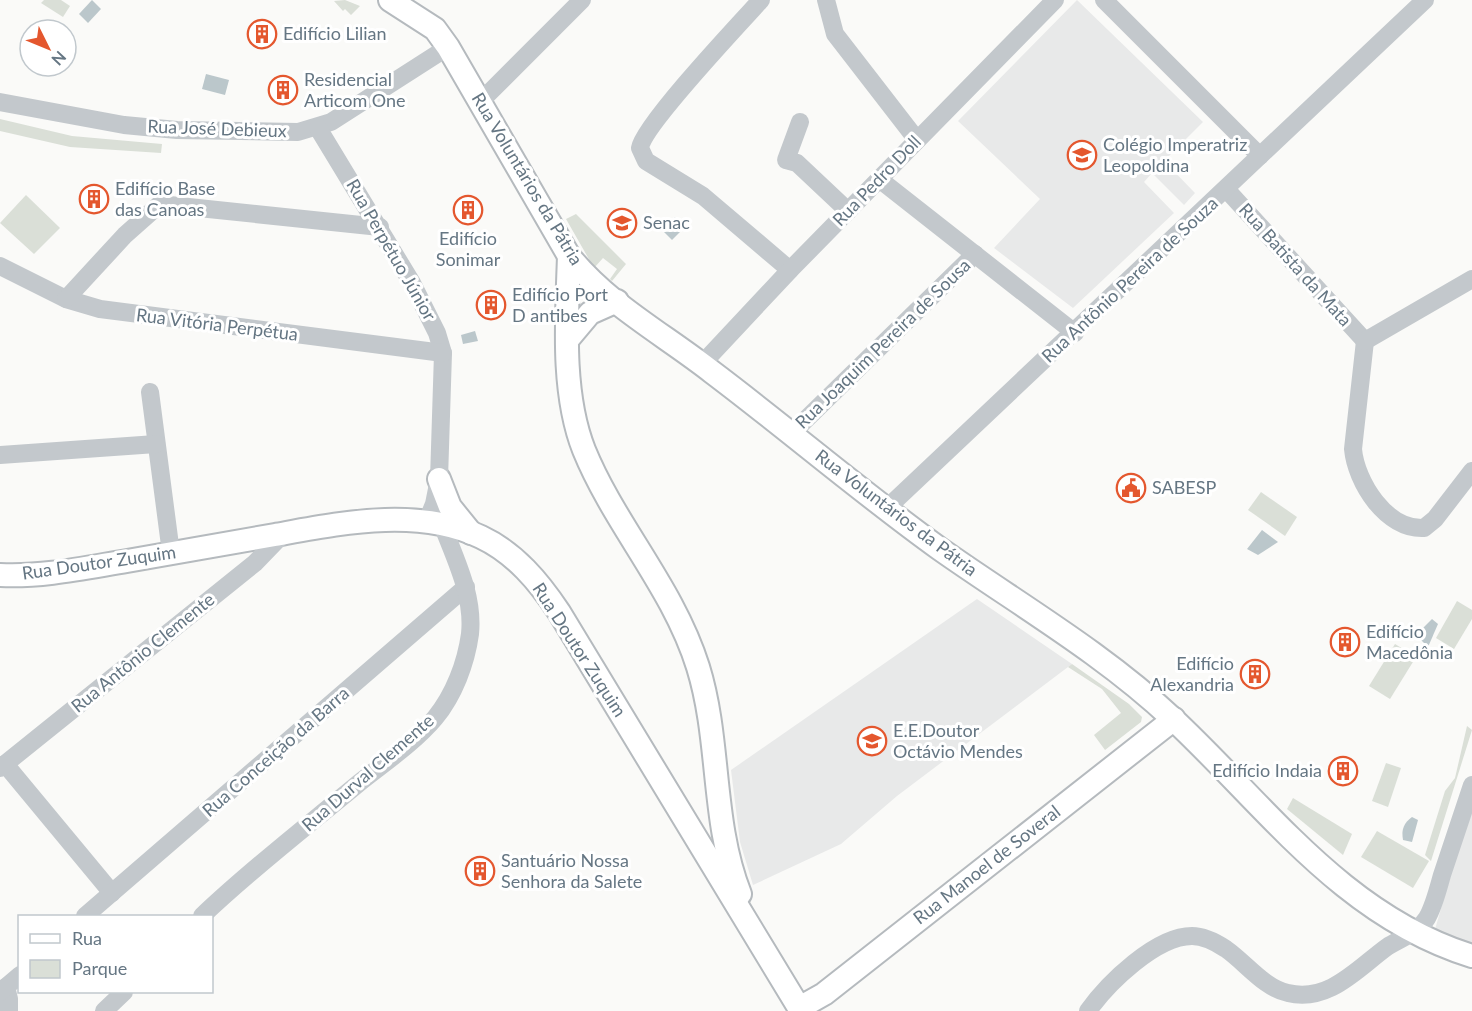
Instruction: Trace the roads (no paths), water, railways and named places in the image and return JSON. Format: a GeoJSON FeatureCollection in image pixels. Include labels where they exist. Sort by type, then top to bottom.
{"type":"FeatureCollection","features":[{"type":"Feature","properties":{"kind":"main road","name":"Rua Voluntários da Pátria"},"geometry":{"type":"LineString","coordinates":[[390,0],[435,29],[448,47],[570,256],[582,272],[792,433],[886,509],[1125,677],[1174,719],[1321,868],[1411,933],[1472,956]]}},
{"type":"Feature","properties":{"kind":"main road"},"geometry":{"type":"LineString","coordinates":[[570,256],[571,399],[583,447],[601,485],[686,630],[699,670],[710,729],[727,853],[741,898],[739,910]]}},
{"type":"Feature","properties":{"kind":"main road"},"geometry":{"type":"LineString","coordinates":[[569,338],[590,313],[617,301]]}},
{"type":"Feature","properties":{"kind":"main road"},"geometry":{"type":"LineString","coordinates":[[439,479],[450,507],[471,533]]}},
{"type":"Feature","properties":{"kind":"main road","name":"Rua Doutor Zuquim"},"geometry":{"type":"LineString","coordinates":[[0,575],[60,572],[283,534],[378,521],[435,523],[471,533],[491,542],[517,561],[547,595],[798,1010]]}},
{"type":"Feature","properties":{"kind":"main road","name":"Rua Manoel de Soveral"},"geometry":{"type":"LineString","coordinates":[[798,1010],[824,994],[1174,719]]}},
{"type":"Feature","properties":{"kind":"street"},"geometry":{"type":"LineString","coordinates":[[481,101],[582,0]]}},
{"type":"Feature","properties":{"kind":"street"},"geometry":{"type":"LineString","coordinates":[[761,0],[665,109],[646,134],[640,148],[646,161],[703,196],[790,270]]}},
{"type":"Feature","properties":{"kind":"street","name":"Rua Pedro Doll"},"geometry":{"type":"LineString","coordinates":[[702,364],[790,270],[1055,0]]}},
{"type":"Feature","properties":{"kind":"street"},"geometry":{"type":"LineString","coordinates":[[1104,0],[1260,156]]}},
{"type":"Feature","properties":{"kind":"street","name":"Rua Antônio Pereira de Souza"},"geometry":{"type":"LineString","coordinates":[[886,509],[1075,333],[1425,0]]}},
{"type":"Feature","properties":{"kind":"street"},"geometry":{"type":"LineString","coordinates":[[831,4],[835,34],[857,66],[917,140]]}},
{"type":"Feature","properties":{"kind":"street","name":"Rua José Debieux"},"geometry":{"type":"LineString","coordinates":[[0,102],[73,117],[177,130],[280,133],[318,128],[344,115],[448,47]]}},
{"type":"Feature","properties":{"kind":"street"},"geometry":{"type":"LineString","coordinates":[[800,122],[786,160],[797,163],[848,211]]}},
{"type":"Feature","properties":{"kind":"street","name":"Rua Perpétuo Júnior"},"geometry":{"type":"LineString","coordinates":[[318,128],[380,226],[429,314],[443,353],[439,479],[434,504],[435,523]]}},
{"type":"Feature","properties":{"kind":"street"},"geometry":{"type":"LineString","coordinates":[[879,179],[1075,333]]}},
{"type":"Feature","properties":{"kind":"street","name":"Rua Batista da Mata"},"geometry":{"type":"LineString","coordinates":[[1226,189],[1365,341]]}},
{"type":"Feature","properties":{"kind":"street"},"geometry":{"type":"LineString","coordinates":[[66,299],[125,235],[160,204],[380,226]]}},
{"type":"Feature","properties":{"kind":"street","name":"Rua Joaquim Pereira de Sousa"},"geometry":{"type":"LineString","coordinates":[[792,433],[975,254]]}},
{"type":"Feature","properties":{"kind":"street","name":"Rua Vitória Perpétua"},"geometry":{"type":"LineString","coordinates":[[0,266],[66,299],[123,313],[443,353]]}},
{"type":"Feature","properties":{"kind":"street"},"geometry":{"type":"LineString","coordinates":[[1472,279],[1365,341],[1353,449],[1355,464],[1367,492],[1406,525],[1424,528],[1435,519],[1472,471]]}},
{"type":"Feature","properties":{"kind":"street"},"geometry":{"type":"LineString","coordinates":[[150,392],[171,554]]}},
{"type":"Feature","properties":{"kind":"street"},"geometry":{"type":"LineString","coordinates":[[0,455],[156,444]]}},
{"type":"Feature","properties":{"kind":"street","name":"Rua Durval Clemente"},"geometry":{"type":"LineString","coordinates":[[203,915],[435,718],[451,693],[463,665],[470,634],[466,587],[435,523]]}},
{"type":"Feature","properties":{"kind":"street","name":"Rua Antônio Clemente"},"geometry":{"type":"LineString","coordinates":[[2,766],[247,569],[283,534]]}},
{"type":"Feature","properties":{"kind":"street","name":"Rua Conceição da Barra"},"geometry":{"type":"LineString","coordinates":[[86,915],[466,587]]}},
{"type":"Feature","properties":{"kind":"street"},"geometry":{"type":"LineString","coordinates":[[2,766],[112,893]]}},
{"type":"Feature","properties":{"kind":"street"},"geometry":{"type":"LineString","coordinates":[[1088,1011],[1120,975],[1157,948],[1176,939],[1193,936],[1210,940],[1225,949],[1276,990],[1305,995],[1335,986],[1354,975],[1387,947],[1420,927],[1429,914],[1472,785]]}},
{"type":"Feature","properties":{"kind":"street"},"geometry":{"type":"LineString","coordinates":[[9,1011],[9,999],[3,989],[18,977]]}},
{"type":"Feature","properties":{"kind":"street"},"geometry":{"type":"LineString","coordinates":[[104,1011],[123,993]]}},
{"type":"Feature","properties":{"kind":"place","name":"Edifício Lilian"},"geometry":{"type":"Point","coordinates":[262,34]}},
{"type":"Feature","properties":{"kind":"place","name":"Residencial Articom One"},"geometry":{"type":"Point","coordinates":[283,90]}},
{"type":"Feature","properties":{"kind":"place","name":"Colégio Imperatriz Leopoldina"},"geometry":{"type":"Point","coordinates":[1082,155]}},
{"type":"Feature","properties":{"kind":"place","name":"Edifício Base das Canoas"},"geometry":{"type":"Point","coordinates":[94,199]}},
{"type":"Feature","properties":{"kind":"place","name":"Edifício Sonimar"},"geometry":{"type":"Point","coordinates":[468,210]}},
{"type":"Feature","properties":{"kind":"place","name":"Senac"},"geometry":{"type":"Point","coordinates":[622,223]}},
{"type":"Feature","properties":{"kind":"place","name":"Edifício Port D antibes"},"geometry":{"type":"Point","coordinates":[491,305]}},
{"type":"Feature","properties":{"kind":"place","name":"SABESP"},"geometry":{"type":"Point","coordinates":[1131,488]}},
{"type":"Feature","properties":{"kind":"place","name":"Edifício Macedônia"},"geometry":{"type":"Point","coordinates":[1345,642]}},
{"type":"Feature","properties":{"kind":"place","name":"Edifício Alexandria"},"geometry":{"type":"Point","coordinates":[1255,674]}},
{"type":"Feature","properties":{"kind":"place","name":"E.E.Doutor Octávio Mendes"},"geometry":{"type":"Point","coordinates":[872,741]}},
{"type":"Feature","properties":{"kind":"place","name":"Edifício Indaia"},"geometry":{"type":"Point","coordinates":[1343,771]}},
{"type":"Feature","properties":{"kind":"place","name":"Santuário Nossa Senhora da Salete"},"geometry":{"type":"Point","coordinates":[480,871]}}]}
